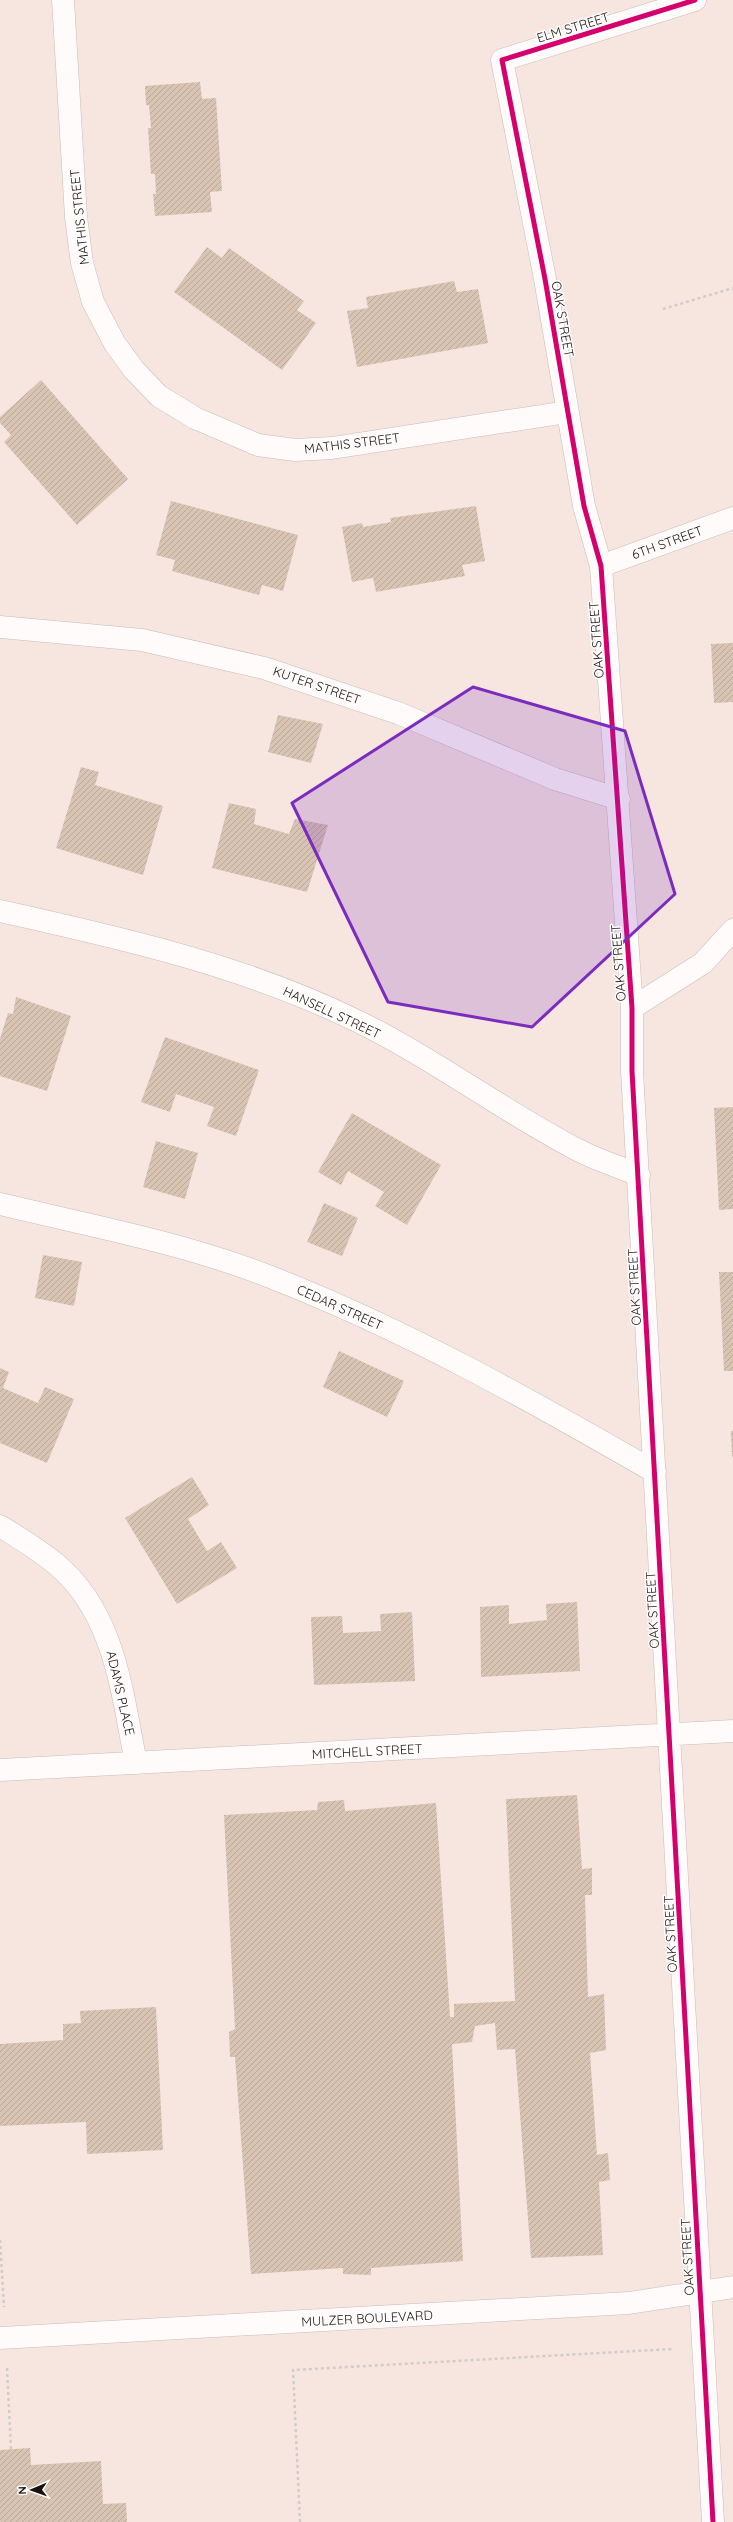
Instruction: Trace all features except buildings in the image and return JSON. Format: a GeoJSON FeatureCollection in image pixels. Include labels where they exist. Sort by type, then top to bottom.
{"type":"FeatureCollection","features":[{"type":"Feature","properties":{"kind":"street","name":"MATHIS STREET"},"geometry":{"type":"LineString","coordinates":[[63,0],[76,217],[82,263],[93,302],[115,344],[134,370],[159,396],[195,418],[258,445],[295,450],[332,448],[568,412]]}},
{"type":"Feature","properties":{"kind":"street","name":"ELM STREET"},"geometry":{"type":"LineString","coordinates":[[502,60],[695,0]]}},
{"type":"Feature","properties":{"kind":"street","name":"OAK STREET"},"geometry":{"type":"LineString","coordinates":[[502,60],[568,412],[584,506],[601,566],[619,799],[632,1008],[632,1071],[713,2522]]}},
{"type":"Feature","properties":{"kind":"street","name":"6TH STREET"},"geometry":{"type":"LineString","coordinates":[[601,566],[733,518]]}},
{"type":"Feature","properties":{"kind":"street","name":"KUTER STREET"},"geometry":{"type":"LineString","coordinates":[[0,627],[142,640],[264,668],[398,713],[555,779],[619,799]]}},
{"type":"Feature","properties":{"kind":"street","name":"HANSELL STREET"},"geometry":{"type":"LineString","coordinates":[[0,911],[70,926],[225,967],[286,989],[358,1021],[449,1072],[575,1149],[639,1175]]}},
{"type":"Feature","properties":{"kind":"street"},"geometry":{"type":"LineString","coordinates":[[632,1008],[703,963],[733,930]]}},
{"type":"Feature","properties":{"kind":"street","name":"CEDAR STREET"},"geometry":{"type":"LineString","coordinates":[[0,1204],[183,1248],[272,1278],[439,1351],[524,1396],[655,1472]]}},
{"type":"Feature","properties":{"kind":"street","name":"ADAMS PLACE"},"geometry":{"type":"LineString","coordinates":[[0,1526],[31,1545],[57,1564],[91,1605],[104,1628],[117,1665],[136,1763]]}},
{"type":"Feature","properties":{"kind":"street","name":"MITCHELL STREET"},"geometry":{"type":"LineString","coordinates":[[0,1770],[733,1731]]}},
{"type":"Feature","properties":{"kind":"street","name":"MULZER BOULEVARD"},"geometry":{"type":"LineString","coordinates":[[0,2338],[629,2303],[733,2287]]}},
{"type":"Feature","properties":{"kind":"path"},"geometry":{"type":"LineString","coordinates":[[663,310],[733,288]]}},
{"type":"Feature","properties":{"kind":"path"},"geometry":{"type":"LineString","coordinates":[[300,2522],[293,2370],[703,2347]]}},
{"type":"Feature","properties":{"kind":"highlighted area"},"geometry":{"type":"Polygon","coordinates":[[[473,687],[625,731],[675,894],[532,1027],[388,1002],[292,803],[473,687]]]}},
{"type":"Feature","properties":{"kind":"cycle path"},"geometry":{"type":"LineString","coordinates":[[695,0],[502,60],[545,279],[584,506],[601,566],[632,1008],[632,1071],[713,2522]]}}]}
